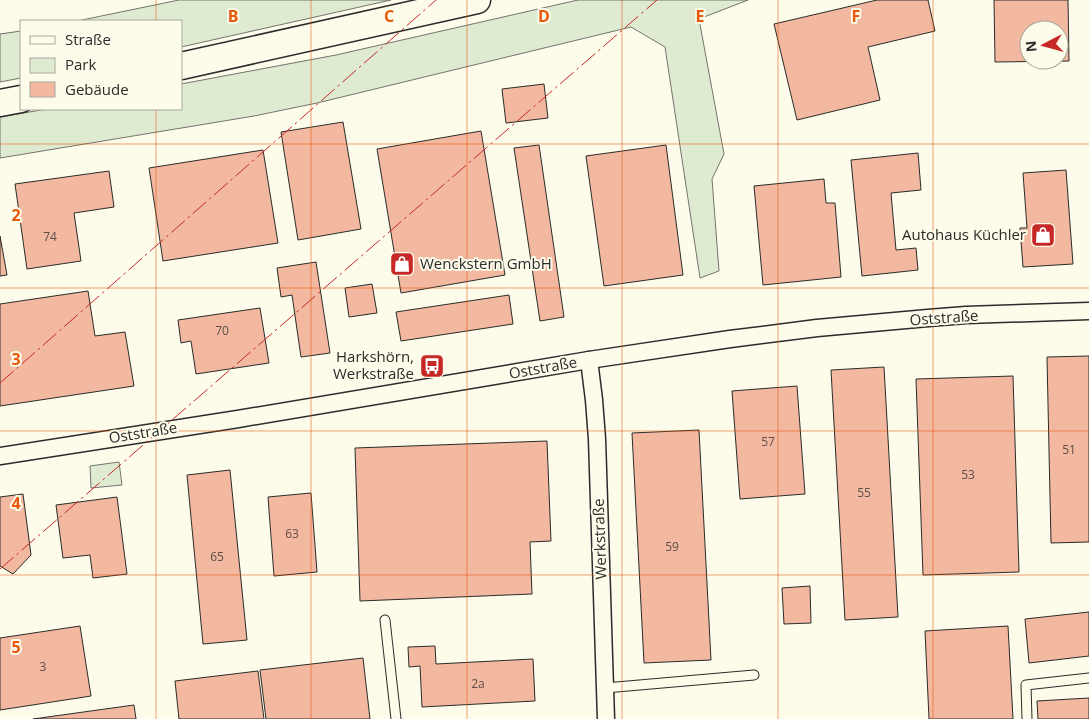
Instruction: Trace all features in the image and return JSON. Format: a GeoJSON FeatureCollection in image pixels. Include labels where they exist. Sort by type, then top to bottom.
{"type":"FeatureCollection","features":[{"type":"Feature","properties":{"kind":"main road"},"geometry":{"type":"LineString","coordinates":[[182,66],[477,0]]}},
{"type":"Feature","properties":{"kind":"main road"},"geometry":{"type":"LineString","coordinates":[[0,103],[20,99]]}},
{"type":"Feature","properties":{"kind":"street","name":"Oststraße"},"geometry":{"type":"LineString","coordinates":[[0,456],[681,346],[819,328],[966,315],[1089,311]]}},
{"type":"Feature","properties":{"kind":"street","name":"Werkstraße"},"geometry":{"type":"LineString","coordinates":[[589,360],[597,439],[606,719]]}},
{"type":"Feature","properties":{"kind":"lane"},"geometry":{"type":"LineString","coordinates":[[385,620],[396,719]]}},
{"type":"Feature","properties":{"kind":"lane"},"geometry":{"type":"LineString","coordinates":[[605,688],[754,675]]}},
{"type":"Feature","properties":{"kind":"lane"},"geometry":{"type":"LineString","coordinates":[[1027,719],[1026,684],[1089,678]]}},
{"type":"Feature","properties":{"kind":"green space"},"geometry":{"type":"Polygon","coordinates":[[[179,0],[391,0],[182,47],[182,20],[82,20],[179,0]]]}},
{"type":"Feature","properties":{"kind":"green space"},"geometry":{"type":"Polygon","coordinates":[[[578,0],[748,0],[699,19],[724,154],[712,179],[719,271],[700,278],[665,47],[631,27],[317,103],[254,116],[0,158],[0,117],[41,110],[182,110],[182,84],[336,55],[578,0]]]}},
{"type":"Feature","properties":{"kind":"green space"},"geometry":{"type":"Polygon","coordinates":[[[20,31],[20,78],[0,82],[0,34],[20,31]]]}},
{"type":"Feature","properties":{"kind":"green space"},"geometry":{"type":"Polygon","coordinates":[[[119,462],[122,485],[91,488],[90,466],[119,462]]]}},
{"type":"Feature","properties":{"kind":"building"},"geometry":{"type":"Polygon","coordinates":[[[877,0],[928,0],[935,31],[868,47],[880,100],[797,120],[774,24],[877,0]]]}},
{"type":"Feature","properties":{"kind":"building"},"geometry":{"type":"Polygon","coordinates":[[[994,0],[1068,0],[1068,20],[1019,20],[1019,62],[995,62],[994,0]]]}},
{"type":"Feature","properties":{"kind":"building"},"geometry":{"type":"Polygon","coordinates":[[[544,84],[548,118],[506,123],[502,89],[544,84]]]}},
{"type":"Feature","properties":{"kind":"building"},"geometry":{"type":"Polygon","coordinates":[[[343,122],[361,229],[298,240],[281,132],[343,122]]]}},
{"type":"Feature","properties":{"kind":"building"},"geometry":{"type":"Polygon","coordinates":[[[481,131],[505,275],[401,293],[377,149],[481,131]]]}},
{"type":"Feature","properties":{"kind":"building"},"geometry":{"type":"Polygon","coordinates":[[[539,145],[564,317],[540,321],[514,148],[539,145]]]}},
{"type":"Feature","properties":{"kind":"building"},"geometry":{"type":"Polygon","coordinates":[[[666,145],[683,275],[604,286],[586,156],[666,145]]]}},
{"type":"Feature","properties":{"kind":"building"},"geometry":{"type":"Polygon","coordinates":[[[263,150],[278,243],[163,261],[149,168],[263,150]]]}},
{"type":"Feature","properties":{"kind":"building"},"geometry":{"type":"Polygon","coordinates":[[[918,153],[921,190],[891,193],[896,250],[916,248],[918,270],[862,276],[851,160],[918,153]]]}},
{"type":"Feature","properties":{"kind":"building"},"geometry":{"type":"Polygon","coordinates":[[[1066,170],[1073,264],[1023,267],[1020,228],[1027,228],[1023,173],[1066,170]]]}},
{"type":"Feature","properties":{"kind":"building"},"geometry":{"type":"Polygon","coordinates":[[[109,171],[114,207],[74,213],[81,261],[27,269],[15,184],[109,171]]]}},
{"type":"Feature","properties":{"kind":"building"},"geometry":{"type":"Polygon","coordinates":[[[824,179],[826,203],[835,203],[841,277],[763,285],[754,186],[824,179]]]}},
{"type":"Feature","properties":{"kind":"building"},"geometry":{"type":"Polygon","coordinates":[[[0,236],[7,275],[0,276],[0,236]]]}},
{"type":"Feature","properties":{"kind":"building"},"geometry":{"type":"Polygon","coordinates":[[[316,262],[330,353],[301,357],[292,295],[281,297],[277,268],[316,262]]]}},
{"type":"Feature","properties":{"kind":"building"},"geometry":{"type":"Polygon","coordinates":[[[372,284],[377,313],[349,317],[345,288],[372,284]]]}},
{"type":"Feature","properties":{"kind":"building"},"geometry":{"type":"Polygon","coordinates":[[[88,291],[95,336],[125,332],[134,386],[0,406],[0,304],[88,291]]]}},
{"type":"Feature","properties":{"kind":"building"},"geometry":{"type":"Polygon","coordinates":[[[509,295],[513,324],[401,341],[396,312],[509,295]]]}},
{"type":"Feature","properties":{"kind":"building"},"geometry":{"type":"Polygon","coordinates":[[[260,308],[269,363],[196,374],[191,341],[181,343],[178,320],[260,308]]]}},
{"type":"Feature","properties":{"kind":"building"},"geometry":{"type":"Polygon","coordinates":[[[1089,356],[1089,542],[1051,543],[1047,357],[1089,356]]]}},
{"type":"Feature","properties":{"kind":"building"},"geometry":{"type":"Polygon","coordinates":[[[884,367],[898,617],[845,620],[831,370],[884,367]]]}},
{"type":"Feature","properties":{"kind":"building"},"geometry":{"type":"Polygon","coordinates":[[[1013,376],[1019,572],[923,575],[916,379],[1013,376]]]}},
{"type":"Feature","properties":{"kind":"building"},"geometry":{"type":"Polygon","coordinates":[[[797,386],[805,494],[740,499],[732,391],[797,386]]]}},
{"type":"Feature","properties":{"kind":"building"},"geometry":{"type":"Polygon","coordinates":[[[699,430],[711,660],[644,663],[632,433],[699,430]]]}},
{"type":"Feature","properties":{"kind":"building"},"geometry":{"type":"Polygon","coordinates":[[[547,441],[551,541],[530,542],[532,594],[360,601],[355,448],[547,441]]]}},
{"type":"Feature","properties":{"kind":"building"},"geometry":{"type":"Polygon","coordinates":[[[230,470],[247,640],[203,644],[187,475],[230,470]]]}},
{"type":"Feature","properties":{"kind":"building"},"geometry":{"type":"Polygon","coordinates":[[[311,493],[317,572],[274,576],[268,497],[311,493]]]}},
{"type":"Feature","properties":{"kind":"building"},"geometry":{"type":"Polygon","coordinates":[[[23,494],[31,555],[13,574],[0,566],[0,497],[23,494]]]}},
{"type":"Feature","properties":{"kind":"building"},"geometry":{"type":"Polygon","coordinates":[[[117,497],[127,574],[93,578],[90,555],[63,558],[56,505],[117,497]]]}},
{"type":"Feature","properties":{"kind":"building"},"geometry":{"type":"Polygon","coordinates":[[[810,586],[811,623],[784,624],[782,588],[810,586]]]}},
{"type":"Feature","properties":{"kind":"building"},"geometry":{"type":"Polygon","coordinates":[[[1089,612],[1089,656],[1029,663],[1025,619],[1089,612]]]}},
{"type":"Feature","properties":{"kind":"building"},"geometry":{"type":"Polygon","coordinates":[[[80,626],[91,696],[0,710],[0,638],[80,626]]]}},
{"type":"Feature","properties":{"kind":"building"},"geometry":{"type":"Polygon","coordinates":[[[1008,626],[1013,719],[929,719],[925,631],[1008,626]]]}},
{"type":"Feature","properties":{"kind":"building"},"geometry":{"type":"Polygon","coordinates":[[[435,646],[436,664],[533,659],[535,701],[422,707],[420,666],[409,667],[408,647],[435,646]]]}},
{"type":"Feature","properties":{"kind":"building"},"geometry":{"type":"Polygon","coordinates":[[[363,658],[370,719],[266,719],[260,670],[363,658]]]}},
{"type":"Feature","properties":{"kind":"building"},"geometry":{"type":"Polygon","coordinates":[[[258,671],[264,719],[179,719],[175,681],[258,671]]]}},
{"type":"Feature","properties":{"kind":"building"},"geometry":{"type":"Polygon","coordinates":[[[1089,698],[1089,719],[1038,719],[1037,701],[1089,698]]]}},
{"type":"Feature","properties":{"kind":"building"},"geometry":{"type":"Polygon","coordinates":[[[134,705],[136,719],[33,719],[134,705]]]}},
{"type":"Feature","properties":{"kind":"power"},"geometry":{"type":"LineString","coordinates":[[0,383],[436,0]]}},
{"type":"Feature","properties":{"kind":"power"},"geometry":{"type":"LineString","coordinates":[[0,569],[657,0]]}},
{"type":"Feature","properties":{"kind":"place","name":"Autohaus Küchler"},"geometry":{"type":"Point","coordinates":[1043,235]}},
{"type":"Feature","properties":{"kind":"place","name":"Wenckstern GmbH"},"geometry":{"type":"Point","coordinates":[402,264]}},
{"type":"Feature","properties":{"kind":"place","name":"Harkshörn, Werkstraße"},"geometry":{"type":"Point","coordinates":[432,366]}}]}
